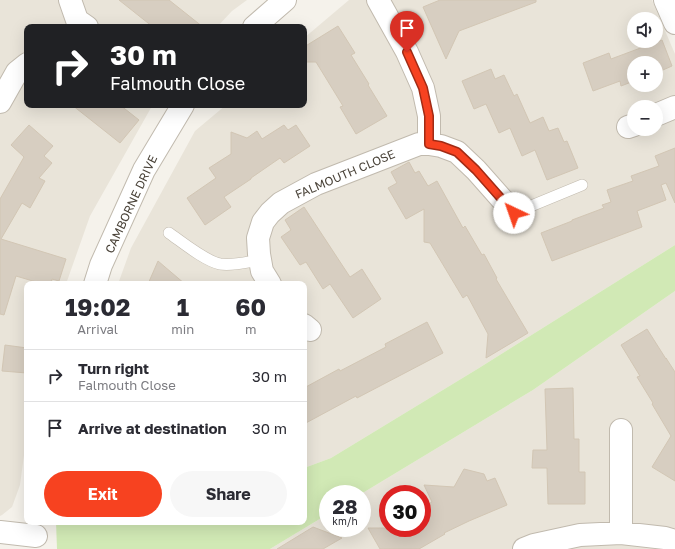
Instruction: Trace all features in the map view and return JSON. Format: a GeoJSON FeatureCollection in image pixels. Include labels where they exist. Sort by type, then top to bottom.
{"type":"FeatureCollection","features":[{"type":"Feature","properties":{"kind":"street"},"geometry":{"type":"LineString","coordinates":[[70,0],[78,24]]}},
{"type":"Feature","properties":{"kind":"street"},"geometry":{"type":"LineString","coordinates":[[257,24],[285,0]]}},
{"type":"Feature","properties":{"kind":"street"},"geometry":{"type":"LineString","coordinates":[[378,0],[407,52],[423,88],[429,116],[429,144]]}},
{"type":"Feature","properties":{"kind":"street"},"geometry":{"type":"LineString","coordinates":[[666,0],[675,23]]}},
{"type":"Feature","properties":{"kind":"street"},"geometry":{"type":"LineString","coordinates":[[0,102],[17,72],[24,66]]}},
{"type":"Feature","properties":{"kind":"street"},"geometry":{"type":"LineString","coordinates":[[663,112],[675,107]]}},
{"type":"Feature","properties":{"kind":"street","name":"CAMBORNE DRIVE"},"geometry":{"type":"LineString","coordinates":[[96,281],[144,170],[181,108]]}},
{"type":"Feature","properties":{"kind":"street","name":"FALMOUTH CLOSE"},"geometry":{"type":"LineString","coordinates":[[268,281],[262,271],[258,238],[263,222],[270,213],[281,203],[323,182],[408,147],[419,144],[429,144],[441,146],[457,152],[476,170],[514,213]]}},
{"type":"Feature","properties":{"kind":"street"},"geometry":{"type":"LineString","coordinates":[[621,430],[621,533]]}},
{"type":"Feature","properties":{"kind":"street"},"geometry":{"type":"LineString","coordinates":[[0,532],[37,536]]}},
{"type":"Feature","properties":{"kind":"street"},"geometry":{"type":"LineString","coordinates":[[524,549],[534,544],[580,535],[621,533],[665,538],[675,541]]}},
{"type":"Feature","properties":{"kind":"lane"},"geometry":{"type":"LineString","coordinates":[[514,213],[582,185]]}},
{"type":"Feature","properties":{"kind":"lane"},"geometry":{"type":"LineString","coordinates":[[169,233],[212,261],[221,264],[235,264],[260,260]]}},
{"type":"Feature","properties":{"kind":"shaded area"},"geometry":{"type":"Polygon","coordinates":[[[0,0],[247,0],[232,11],[220,24],[24,24],[24,108],[151,108],[90,216],[67,281],[24,281],[24,455],[20,485],[12,507],[0,516],[0,0]]]}},
{"type":"Feature","properties":{"kind":"shaded area"},"geometry":{"type":"Polygon","coordinates":[[[349,0],[652,0],[657,12],[627,12],[627,48],[663,48],[663,26],[675,54],[675,245],[479,368],[331,458],[307,467],[307,281],[119,281],[131,248],[195,131],[222,108],[307,108],[307,35],[349,0]]]}},
{"type":"Feature","properties":{"kind":"shaded area"},"geometry":{"type":"Polygon","coordinates":[[[675,291],[675,549],[270,549],[319,519],[319,537],[371,537],[371,488],[533,390],[675,291]]]}},
{"type":"Feature","properties":{"kind":"green space"},"geometry":{"type":"Polygon","coordinates":[[[675,245],[675,291],[533,390],[371,488],[371,485],[319,485],[319,519],[270,549],[57,549],[56,525],[307,525],[307,467],[331,458],[479,368],[675,245]]]}},
{"type":"Feature","properties":{"kind":"building"},"geometry":{"type":"Polygon","coordinates":[[[119,0],[169,0],[199,24],[149,24],[119,0]]]}},
{"type":"Feature","properties":{"kind":"building"},"geometry":{"type":"Polygon","coordinates":[[[440,0],[536,0],[536,2],[459,31],[446,59],[423,7],[440,0]]]}},
{"type":"Feature","properties":{"kind":"building"},"geometry":{"type":"Polygon","coordinates":[[[338,26],[355,53],[351,55],[387,116],[356,134],[340,107],[343,106],[316,62],[307,62],[307,45],[338,26]]]}},
{"type":"Feature","properties":{"kind":"building"},"geometry":{"type":"Polygon","coordinates":[[[663,43],[672,66],[663,70],[663,56],[627,56],[627,84],[621,86],[620,81],[593,91],[583,63],[609,53],[611,59],[641,48],[663,48],[663,43]]]}},
{"type":"Feature","properties":{"kind":"building"},"geometry":{"type":"Polygon","coordinates":[[[491,69],[495,79],[504,75],[514,96],[517,94],[530,123],[543,117],[549,131],[558,128],[564,142],[567,141],[578,168],[547,180],[535,150],[522,156],[510,128],[499,133],[486,104],[474,109],[462,81],[491,69]]]}},
{"type":"Feature","properties":{"kind":"building"},"geometry":{"type":"Polygon","coordinates":[[[76,108],[124,108],[139,120],[120,143],[76,108]]]}},
{"type":"Feature","properties":{"kind":"building"},"geometry":{"type":"Polygon","coordinates":[[[29,125],[53,146],[44,156],[52,163],[39,178],[45,181],[30,208],[22,203],[1,239],[66,259],[59,281],[52,279],[52,281],[33,281],[16,276],[4,315],[0,314],[0,199],[24,157],[11,145],[29,125]]]}},
{"type":"Feature","properties":{"kind":"building"},"geometry":{"type":"Polygon","coordinates":[[[284,125],[288,130],[296,125],[310,146],[284,163],[280,158],[224,197],[231,207],[205,225],[187,198],[216,178],[209,168],[231,154],[231,132],[247,138],[257,131],[262,139],[284,125]]]}},
{"type":"Feature","properties":{"kind":"building"},"geometry":{"type":"Polygon","coordinates":[[[675,148],[675,203],[666,183],[661,185],[666,200],[637,211],[642,227],[552,261],[541,233],[604,208],[602,205],[611,202],[607,190],[633,181],[631,176],[659,166],[655,156],[675,148]]]}},
{"type":"Feature","properties":{"kind":"building"},"geometry":{"type":"Polygon","coordinates":[[[409,162],[415,173],[419,171],[428,186],[437,181],[463,228],[465,226],[482,255],[484,254],[497,278],[496,279],[528,333],[486,358],[488,334],[467,295],[463,298],[430,243],[424,242],[424,209],[406,219],[388,188],[397,183],[391,172],[409,162]]]}},
{"type":"Feature","properties":{"kind":"building"},"geometry":{"type":"Polygon","coordinates":[[[304,207],[350,277],[362,269],[381,299],[353,318],[330,284],[323,289],[306,262],[300,265],[281,237],[291,230],[285,220],[304,207]]]}},
{"type":"Feature","properties":{"kind":"building"},"geometry":{"type":"Polygon","coordinates":[[[158,261],[181,281],[149,281],[158,261]]]}},
{"type":"Feature","properties":{"kind":"building"},"geometry":{"type":"Polygon","coordinates":[[[427,322],[443,353],[357,398],[356,396],[307,422],[307,386],[339,369],[340,371],[386,347],[385,344],[427,322]]]}},
{"type":"Feature","properties":{"kind":"building"},"geometry":{"type":"Polygon","coordinates":[[[647,329],[675,372],[675,481],[652,467],[671,436],[637,377],[640,376],[621,345],[647,329]]]}},
{"type":"Feature","properties":{"kind":"building"},"geometry":{"type":"Polygon","coordinates":[[[5,345],[24,348],[24,373],[2,371],[5,345]]]}},
{"type":"Feature","properties":{"kind":"building"},"geometry":{"type":"Polygon","coordinates":[[[573,388],[574,439],[579,439],[579,472],[585,472],[585,504],[548,504],[547,468],[532,468],[533,450],[547,450],[545,389],[573,388]]]}},
{"type":"Feature","properties":{"kind":"building"},"geometry":{"type":"Polygon","coordinates":[[[464,469],[484,474],[487,481],[495,478],[507,505],[444,533],[445,534],[419,549],[380,549],[371,533],[371,528],[379,528],[379,537],[431,537],[431,485],[454,487],[464,469]]]}},
{"type":"Feature","properties":{"kind":"building"},"geometry":{"type":"Polygon","coordinates":[[[313,527],[319,529],[319,537],[342,538],[323,549],[277,549],[313,527]]]}},
{"type":"Feature","properties":{"kind":"route"},"geometry":{"type":"LineString","coordinates":[[407,52],[423,88],[429,116],[429,144],[441,146],[457,152],[476,170],[514,213]]}}]}
